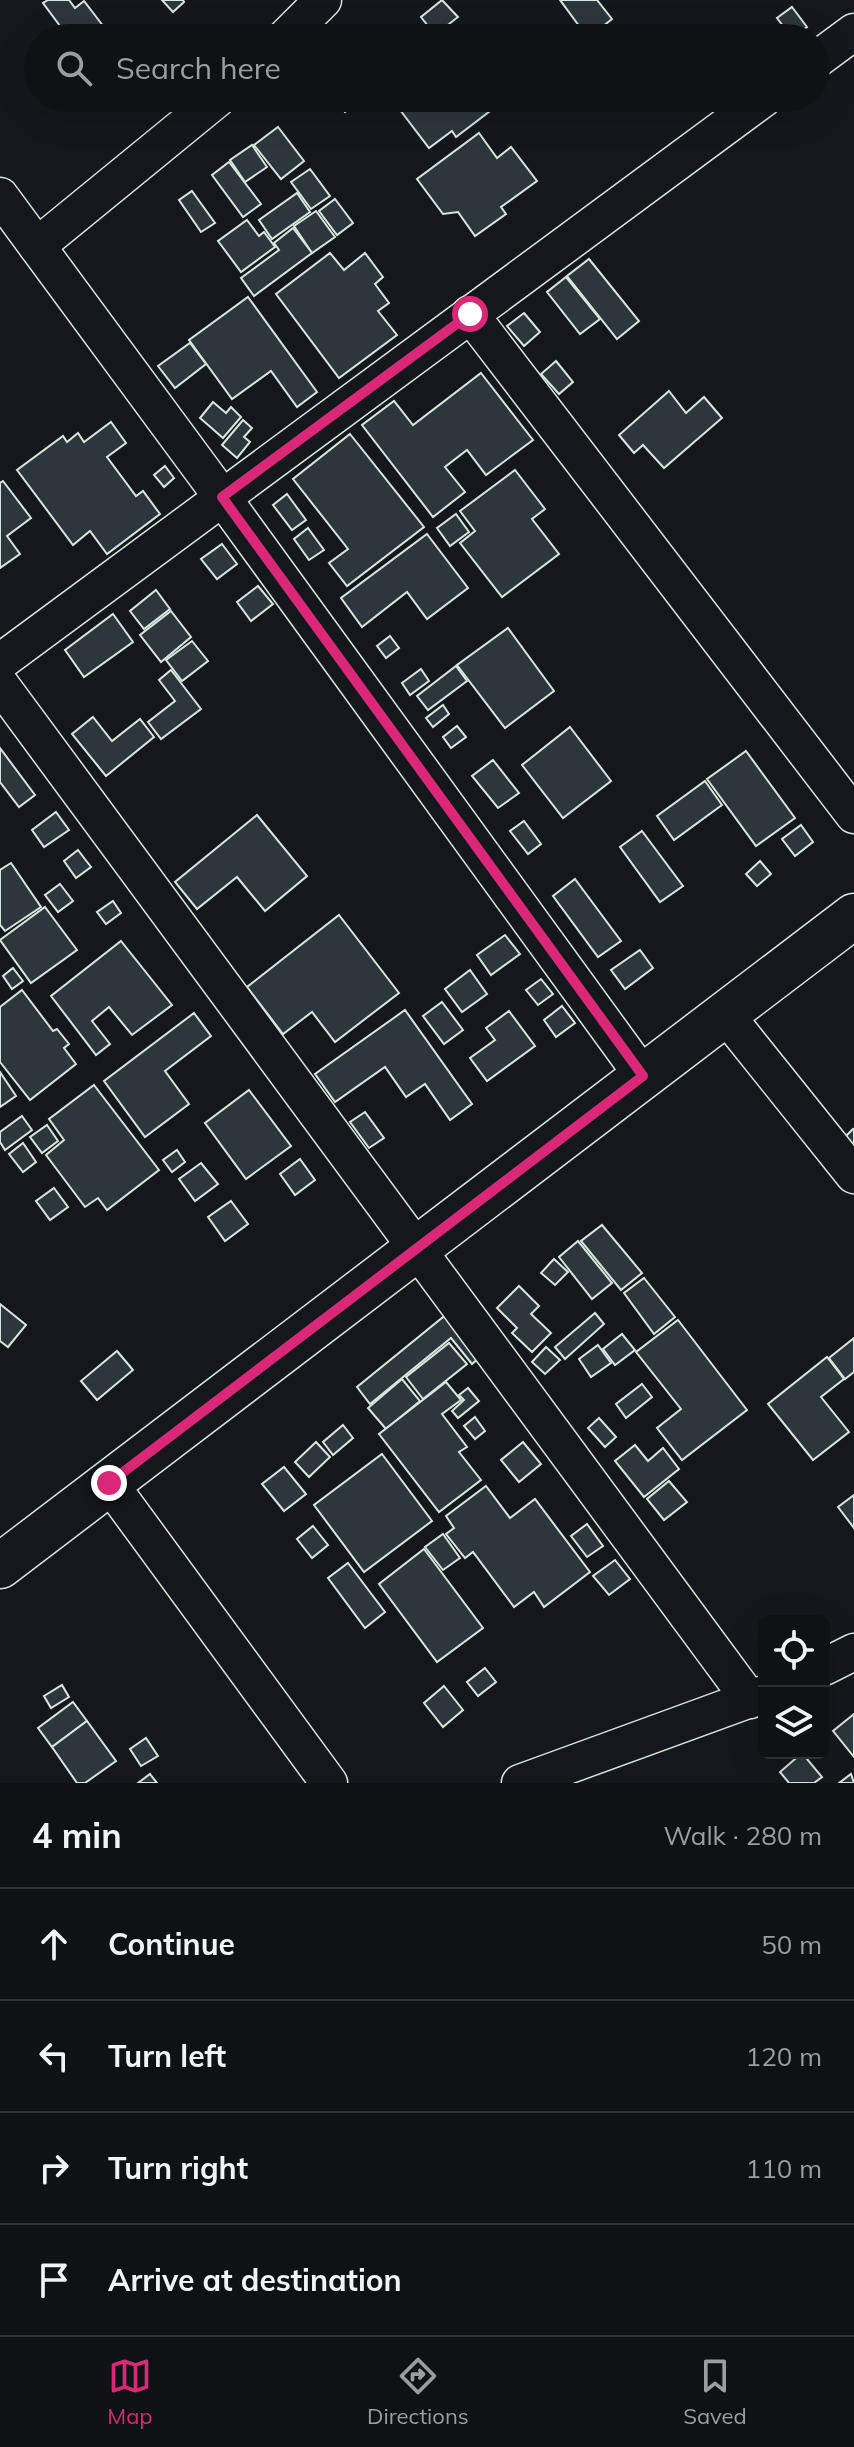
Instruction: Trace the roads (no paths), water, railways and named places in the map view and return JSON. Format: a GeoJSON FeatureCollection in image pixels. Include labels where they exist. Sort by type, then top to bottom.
{"type":"FeatureCollection","features":[{"type":"Feature","properties":{"kind":"street"},"geometry":{"type":"LineString","coordinates":[[299,24],[323,0]]}},
{"type":"Feature","properties":{"kind":"street"},"geometry":{"type":"LineString","coordinates":[[830,50],[854,32]]}},
{"type":"Feature","properties":{"kind":"street"},"geometry":{"type":"LineString","coordinates":[[37,246],[201,112]]}},
{"type":"Feature","properties":{"kind":"street"},"geometry":{"type":"LineString","coordinates":[[0,662],[745,112]]}},
{"type":"Feature","properties":{"kind":"street"},"geometry":{"type":"LineString","coordinates":[[0,196],[643,1076]]}},
{"type":"Feature","properties":{"kind":"street"},"geometry":{"type":"LineString","coordinates":[[470,314],[854,815]]}},
{"type":"Feature","properties":{"kind":"street"},"geometry":{"type":"LineString","coordinates":[[0,684],[417,1248],[757,1697],[520,1783]]}},
{"type":"Feature","properties":{"kind":"street"},"geometry":{"type":"LineString","coordinates":[[0,1566],[854,916]]}},
{"type":"Feature","properties":{"kind":"street"},"geometry":{"type":"LineString","coordinates":[[725,1014],[854,1175]]}},
{"type":"Feature","properties":{"kind":"street"},"geometry":{"type":"LineString","coordinates":[[109,1483],[329,1783]]}},
{"type":"Feature","properties":{"kind":"street"},"geometry":{"type":"LineString","coordinates":[[830,1664],[854,1652]]}}]}
